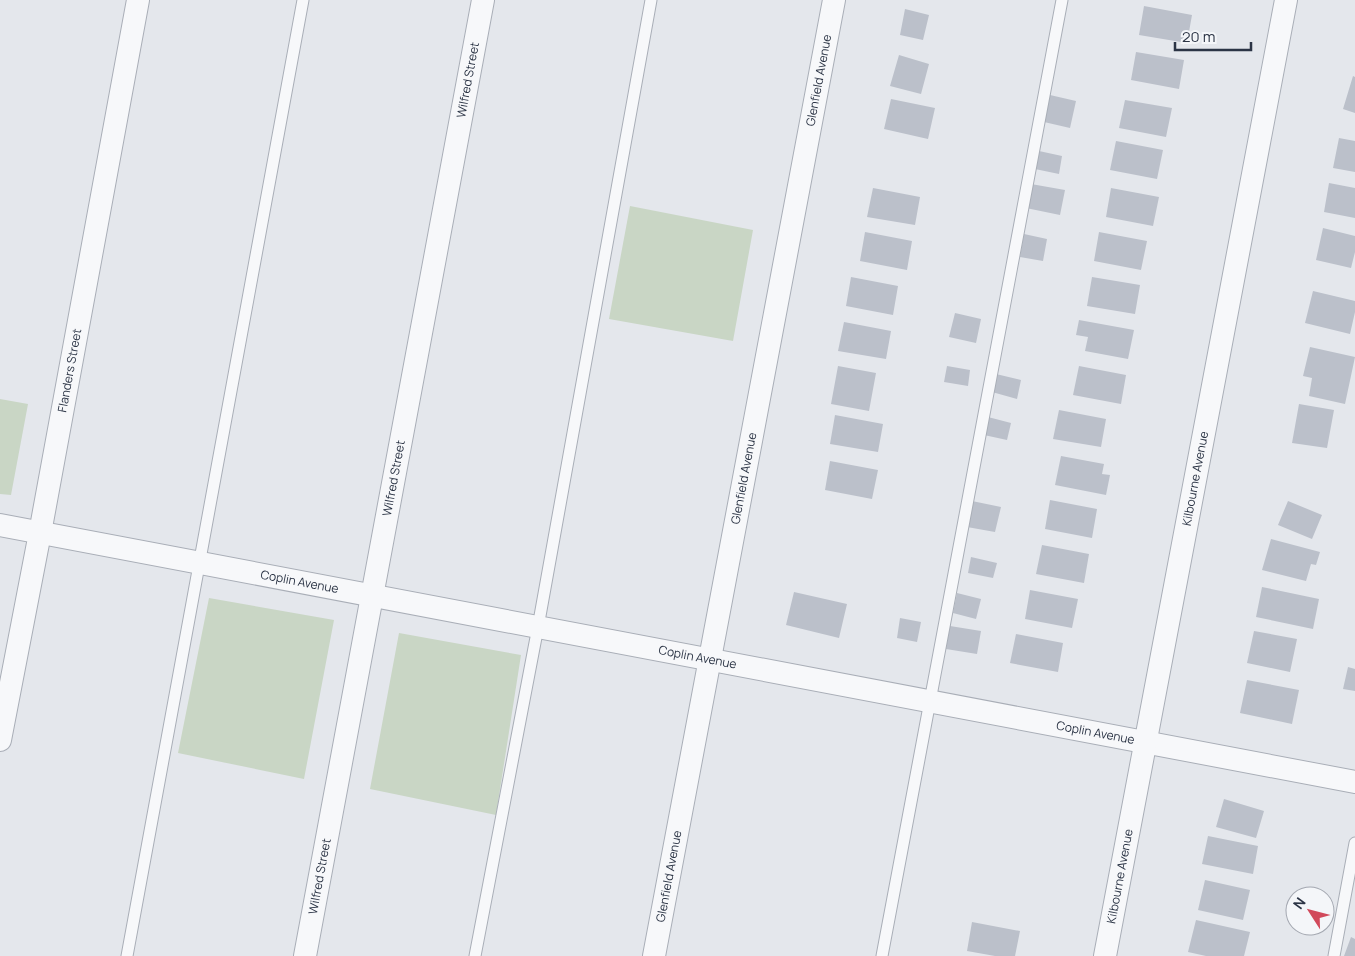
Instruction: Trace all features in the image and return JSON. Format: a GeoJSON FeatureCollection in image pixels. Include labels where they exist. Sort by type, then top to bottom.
{"type":"FeatureCollection","features":[{"type":"Feature","properties":{"kind":"street","name":"Flanders Street"},"geometry":{"type":"LineString","coordinates":[[0,740],[138,0]]}},
{"type":"Feature","properties":{"kind":"street","name":"Wilfred Street"},"geometry":{"type":"LineString","coordinates":[[305,956],[483,0]]}},
{"type":"Feature","properties":{"kind":"street","name":"Glenfield Avenue"},"geometry":{"type":"LineString","coordinates":[[654,956],[834,0]]}},
{"type":"Feature","properties":{"kind":"street","name":"Kilbourne Avenue"},"geometry":{"type":"LineString","coordinates":[[1105,956],[1286,0]]}},
{"type":"Feature","properties":{"kind":"street","name":"Coplin Avenue"},"geometry":{"type":"LineString","coordinates":[[0,526],[40,532],[1355,782]]}},
{"type":"Feature","properties":{"kind":"lane"},"geometry":{"type":"LineString","coordinates":[[127,956],[303,0]]}},
{"type":"Feature","properties":{"kind":"lane"},"geometry":{"type":"LineString","coordinates":[[475,956],[538,627],[651,0]]}},
{"type":"Feature","properties":{"kind":"lane"},"geometry":{"type":"LineString","coordinates":[[882,956],[1062,0]]}},
{"type":"Feature","properties":{"kind":"lane"},"geometry":{"type":"LineString","coordinates":[[1334,956],[1355,844]]}},
{"type":"Feature","properties":{"kind":"green space"},"geometry":{"type":"Polygon","coordinates":[[[630,206],[753,230],[733,341],[609,319],[630,206]]]}},
{"type":"Feature","properties":{"kind":"green space"},"geometry":{"type":"Polygon","coordinates":[[[0,399],[28,404],[11,495],[0,494],[0,399]]]}},
{"type":"Feature","properties":{"kind":"green space"},"geometry":{"type":"Polygon","coordinates":[[[209,598],[334,620],[304,779],[178,753],[209,598]]]}},
{"type":"Feature","properties":{"kind":"green space"},"geometry":{"type":"Polygon","coordinates":[[[399,633],[521,655],[496,815],[370,789],[399,633]]]}},
{"type":"Feature","properties":{"kind":"building"},"geometry":{"type":"Polygon","coordinates":[[[1144,6],[1192,15],[1187,43],[1139,35],[1144,6]]]}},
{"type":"Feature","properties":{"kind":"building"},"geometry":{"type":"Polygon","coordinates":[[[905,9],[929,15],[923,40],[900,35],[905,9]]]}},
{"type":"Feature","properties":{"kind":"building"},"geometry":{"type":"Polygon","coordinates":[[[1136,52],[1184,60],[1179,89],[1131,80],[1136,52]]]}},
{"type":"Feature","properties":{"kind":"building"},"geometry":{"type":"Polygon","coordinates":[[[899,55],[929,64],[921,94],[890,86],[899,55]]]}},
{"type":"Feature","properties":{"kind":"building"},"geometry":{"type":"Polygon","coordinates":[[[1353,76],[1355,77],[1355,113],[1343,109],[1353,76]]]}},
{"type":"Feature","properties":{"kind":"building"},"geometry":{"type":"Polygon","coordinates":[[[1050,95],[1076,101],[1070,128],[1044,122],[1050,95]]]}},
{"type":"Feature","properties":{"kind":"building"},"geometry":{"type":"Polygon","coordinates":[[[891,99],[935,108],[928,139],[884,129],[891,99]]]}},
{"type":"Feature","properties":{"kind":"building"},"geometry":{"type":"Polygon","coordinates":[[[1125,100],[1172,108],[1166,137],[1119,128],[1125,100]]]}},
{"type":"Feature","properties":{"kind":"building"},"geometry":{"type":"Polygon","coordinates":[[[1339,138],[1355,141],[1355,172],[1333,168],[1339,138]]]}},
{"type":"Feature","properties":{"kind":"building"},"geometry":{"type":"Polygon","coordinates":[[[1116,141],[1163,150],[1157,179],[1110,170],[1116,141]]]}},
{"type":"Feature","properties":{"kind":"building"},"geometry":{"type":"Polygon","coordinates":[[[1039,151],[1062,156],[1059,174],[1035,169],[1039,151]]]}},
{"type":"Feature","properties":{"kind":"building"},"geometry":{"type":"Polygon","coordinates":[[[1329,183],[1355,188],[1355,218],[1324,212],[1329,183]]]}},
{"type":"Feature","properties":{"kind":"building"},"geometry":{"type":"Polygon","coordinates":[[[1031,184],[1065,190],[1060,215],[1026,208],[1031,184]]]}},
{"type":"Feature","properties":{"kind":"building"},"geometry":{"type":"Polygon","coordinates":[[[873,188],[920,197],[915,225],[867,217],[873,188]]]}},
{"type":"Feature","properties":{"kind":"building"},"geometry":{"type":"Polygon","coordinates":[[[1111,188],[1159,197],[1153,226],[1106,217],[1111,188]]]}},
{"type":"Feature","properties":{"kind":"building"},"geometry":{"type":"Polygon","coordinates":[[[1323,228],[1355,236],[1355,252],[1351,268],[1316,260],[1323,228]]]}},
{"type":"Feature","properties":{"kind":"building"},"geometry":{"type":"Polygon","coordinates":[[[865,232],[912,241],[907,270],[860,261],[865,232]]]}},
{"type":"Feature","properties":{"kind":"building"},"geometry":{"type":"Polygon","coordinates":[[[1099,232],[1147,241],[1141,270],[1094,261],[1099,232]]]}},
{"type":"Feature","properties":{"kind":"building"},"geometry":{"type":"Polygon","coordinates":[[[1024,234],[1047,239],[1043,261],[1020,257],[1024,234]]]}},
{"type":"Feature","properties":{"kind":"building"},"geometry":{"type":"Polygon","coordinates":[[[851,277],[898,286],[893,315],[846,306],[851,277]]]}},
{"type":"Feature","properties":{"kind":"building"},"geometry":{"type":"Polygon","coordinates":[[[1092,277],[1140,285],[1135,314],[1087,306],[1092,277]]]}},
{"type":"Feature","properties":{"kind":"building"},"geometry":{"type":"Polygon","coordinates":[[[1313,291],[1355,301],[1355,312],[1350,334],[1305,323],[1313,291]]]}},
{"type":"Feature","properties":{"kind":"building"},"geometry":{"type":"Polygon","coordinates":[[[955,313],[981,319],[976,343],[949,337],[955,313]]]}},
{"type":"Feature","properties":{"kind":"building"},"geometry":{"type":"Polygon","coordinates":[[[1079,320],[1134,330],[1128,359],[1085,351],[1088,337],[1076,335],[1079,320]]]}},
{"type":"Feature","properties":{"kind":"building"},"geometry":{"type":"Polygon","coordinates":[[[844,322],[891,331],[886,359],[838,351],[844,322]]]}},
{"type":"Feature","properties":{"kind":"building"},"geometry":{"type":"Polygon","coordinates":[[[1310,347],[1355,357],[1345,404],[1309,396],[1312,378],[1303,376],[1310,347]]]}},
{"type":"Feature","properties":{"kind":"building"},"geometry":{"type":"Polygon","coordinates":[[[838,366],[876,373],[869,411],[831,404],[838,366]]]}},
{"type":"Feature","properties":{"kind":"building"},"geometry":{"type":"Polygon","coordinates":[[[947,366],[970,370],[968,386],[944,382],[947,366]]]}},
{"type":"Feature","properties":{"kind":"building"},"geometry":{"type":"Polygon","coordinates":[[[1079,366],[1126,375],[1121,404],[1073,395],[1079,366]]]}},
{"type":"Feature","properties":{"kind":"building"},"geometry":{"type":"Polygon","coordinates":[[[996,374],[1021,380],[1017,399],[992,392],[996,374]]]}},
{"type":"Feature","properties":{"kind":"building"},"geometry":{"type":"Polygon","coordinates":[[[1299,404],[1334,410],[1327,448],[1292,443],[1299,404]]]}},
{"type":"Feature","properties":{"kind":"building"},"geometry":{"type":"Polygon","coordinates":[[[1059,410],[1106,419],[1101,447],[1053,439],[1059,410]]]}},
{"type":"Feature","properties":{"kind":"building"},"geometry":{"type":"Polygon","coordinates":[[[835,415],[883,424],[878,452],[830,444],[835,415]]]}},
{"type":"Feature","properties":{"kind":"building"},"geometry":{"type":"Polygon","coordinates":[[[988,417],[1011,423],[1007,440],[984,435],[988,417]]]}},
{"type":"Feature","properties":{"kind":"building"},"geometry":{"type":"Polygon","coordinates":[[[1061,456],[1104,464],[1102,474],[1110,475],[1106,495],[1055,485],[1061,456]]]}},
{"type":"Feature","properties":{"kind":"building"},"geometry":{"type":"Polygon","coordinates":[[[830,461],[878,470],[872,499],[825,490],[830,461]]]}},
{"type":"Feature","properties":{"kind":"building"},"geometry":{"type":"Polygon","coordinates":[[[1050,500],[1097,509],[1092,538],[1045,529],[1050,500]]]}},
{"type":"Feature","properties":{"kind":"building"},"geometry":{"type":"Polygon","coordinates":[[[972,501],[1001,507],[995,532],[967,527],[972,501]]]}},
{"type":"Feature","properties":{"kind":"building"},"geometry":{"type":"Polygon","coordinates":[[[1288,501],[1322,515],[1312,539],[1278,525],[1288,501]]]}},
{"type":"Feature","properties":{"kind":"building"},"geometry":{"type":"Polygon","coordinates":[[[1271,539],[1320,552],[1316,565],[1311,564],[1306,581],[1262,570],[1271,539]]]}},
{"type":"Feature","properties":{"kind":"building"},"geometry":{"type":"Polygon","coordinates":[[[1042,545],[1089,554],[1084,583],[1036,574],[1042,545]]]}},
{"type":"Feature","properties":{"kind":"building"},"geometry":{"type":"Polygon","coordinates":[[[971,557],[997,563],[993,578],[968,573],[971,557]]]}},
{"type":"Feature","properties":{"kind":"building"},"geometry":{"type":"Polygon","coordinates":[[[1262,587],[1319,599],[1313,629],[1256,617],[1262,587]]]}},
{"type":"Feature","properties":{"kind":"building"},"geometry":{"type":"Polygon","coordinates":[[[1030,590],[1078,599],[1072,628],[1025,619],[1030,590]]]}},
{"type":"Feature","properties":{"kind":"building"},"geometry":{"type":"Polygon","coordinates":[[[794,592],[847,604],[839,638],[786,625],[794,592]]]}},
{"type":"Feature","properties":{"kind":"building"},"geometry":{"type":"Polygon","coordinates":[[[957,593],[981,599],[976,619],[953,613],[957,593]]]}},
{"type":"Feature","properties":{"kind":"building"},"geometry":{"type":"Polygon","coordinates":[[[900,618],[921,622],[917,642],[897,638],[900,618]]]}},
{"type":"Feature","properties":{"kind":"building"},"geometry":{"type":"Polygon","coordinates":[[[950,626],[981,631],[977,654],[946,649],[950,626]]]}},
{"type":"Feature","properties":{"kind":"building"},"geometry":{"type":"Polygon","coordinates":[[[1254,631],[1297,639],[1290,672],[1247,663],[1254,631]]]}},
{"type":"Feature","properties":{"kind":"building"},"geometry":{"type":"Polygon","coordinates":[[[1016,634],[1063,643],[1058,672],[1010,663],[1016,634]]]}},
{"type":"Feature","properties":{"kind":"building"},"geometry":{"type":"Polygon","coordinates":[[[1348,667],[1355,669],[1355,691],[1343,689],[1348,667]]]}},
{"type":"Feature","properties":{"kind":"building"},"geometry":{"type":"Polygon","coordinates":[[[1247,680],[1299,690],[1292,724],[1240,713],[1247,680]]]}},
{"type":"Feature","properties":{"kind":"building"},"geometry":{"type":"Polygon","coordinates":[[[1224,799],[1264,811],[1256,838],[1216,827],[1224,799]]]}},
{"type":"Feature","properties":{"kind":"building"},"geometry":{"type":"Polygon","coordinates":[[[1208,836],[1258,846],[1253,874],[1202,864],[1208,836]]]}},
{"type":"Feature","properties":{"kind":"building"},"geometry":{"type":"Polygon","coordinates":[[[1205,880],[1250,890],[1243,920],[1198,910],[1205,880]]]}},
{"type":"Feature","properties":{"kind":"building"},"geometry":{"type":"Polygon","coordinates":[[[1196,920],[1250,932],[1244,956],[1206,956],[1188,952],[1196,920]]]}},
{"type":"Feature","properties":{"kind":"building"},"geometry":{"type":"Polygon","coordinates":[[[972,922],[1020,931],[1015,956],[995,956],[967,951],[972,922]]]}},
{"type":"Feature","properties":{"kind":"building"},"geometry":{"type":"Polygon","coordinates":[[[1351,937],[1355,939],[1355,956],[1344,956],[1351,937]]]}}]}
